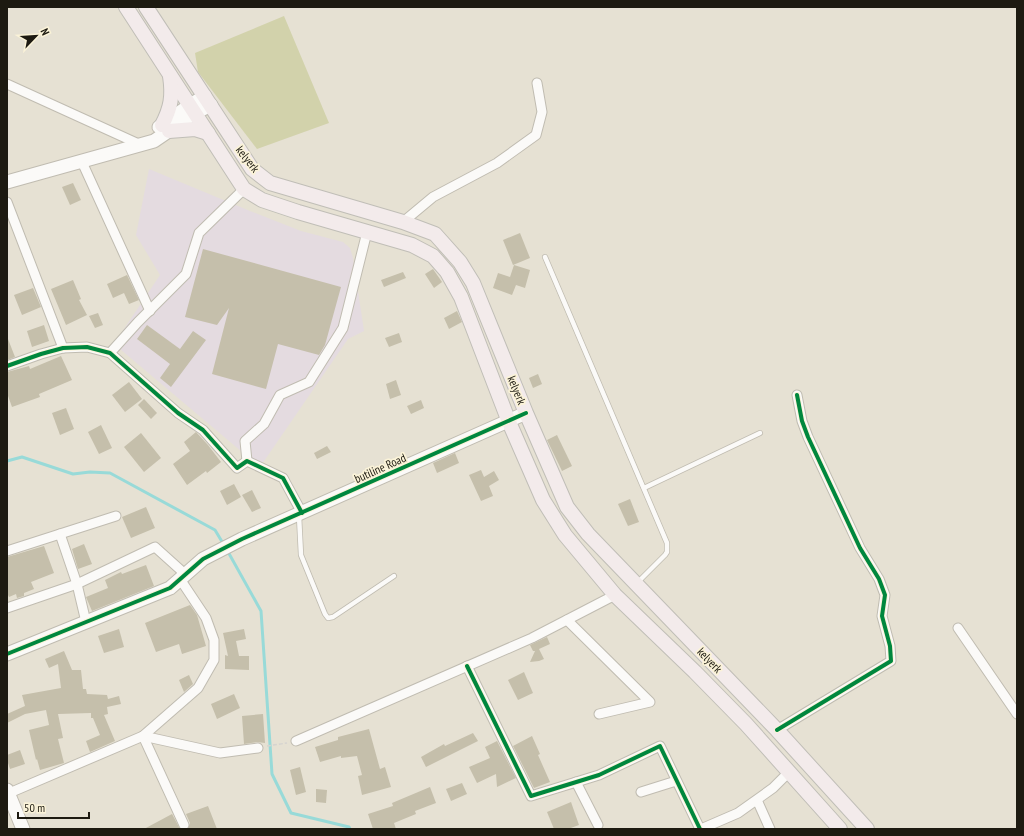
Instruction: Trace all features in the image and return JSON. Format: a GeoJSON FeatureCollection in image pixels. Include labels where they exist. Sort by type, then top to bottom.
{"type":"FeatureCollection","features":[{"type":"Feature","properties":{"kind":"main road"},"geometry":{"type":"LineString","coordinates":[[126,7],[244,189],[262,200],[412,244],[433,256],[447,272],[461,297],[508,422],[543,500],[565,535],[615,595],[695,672],[746,724],[840,829]]}},
{"type":"Feature","properties":{"kind":"main road","name":"kelyerk"},"geometry":{"type":"LineString","coordinates":[[146,7],[252,169],[270,183],[403,222],[434,234],[463,267],[473,283],[526,413],[567,507],[588,534],[777,730],[867,829]]}},
{"type":"Feature","properties":{"kind":"main road"},"geometry":{"type":"LineString","coordinates":[[170,73],[172,92],[165,128],[195,129],[208,133]]}},
{"type":"Feature","properties":{"kind":"main road"},"geometry":{"type":"LineString","coordinates":[[828,815],[843,802]]}},
{"type":"Feature","properties":{"kind":"street"},"geometry":{"type":"LineString","coordinates":[[403,222],[433,198],[497,164],[536,135],[542,112],[537,83]]}},
{"type":"Feature","properties":{"kind":"street"},"geometry":{"type":"LineString","coordinates":[[7,84],[141,145]]}},
{"type":"Feature","properties":{"kind":"street"},"geometry":{"type":"LineString","coordinates":[[7,182],[154,141],[165,128],[193,109],[208,101]]}},
{"type":"Feature","properties":{"kind":"street"},"geometry":{"type":"LineString","coordinates":[[82,162],[150,310]]}},
{"type":"Feature","properties":{"kind":"street"},"geometry":{"type":"LineString","coordinates":[[110,353],[186,274],[199,233],[244,189]]}},
{"type":"Feature","properties":{"kind":"street"},"geometry":{"type":"LineString","coordinates":[[7,202],[63,348]]}},
{"type":"Feature","properties":{"kind":"street"},"geometry":{"type":"LineString","coordinates":[[247,461],[245,441],[264,424],[280,395],[310,382],[342,328],[367,232]]}},
{"type":"Feature","properties":{"kind":"street"},"geometry":{"type":"LineString","coordinates":[[7,366],[63,348],[87,346],[110,353],[178,413],[203,430],[237,468],[247,461]]}},
{"type":"Feature","properties":{"kind":"street"},"geometry":{"type":"LineString","coordinates":[[777,730],[891,662],[890,646],[882,616],[885,595],[879,579],[860,548],[808,438],[802,421],[797,395]]}},
{"type":"Feature","properties":{"kind":"street","name":"butiline Road"},"geometry":{"type":"LineString","coordinates":[[7,654],[170,588],[203,559],[242,539],[526,413]]}},
{"type":"Feature","properties":{"kind":"street"},"geometry":{"type":"LineString","coordinates":[[247,461],[284,478],[300,514]]}},
{"type":"Feature","properties":{"kind":"street"},"geometry":{"type":"LineString","coordinates":[[7,551],[116,516]]}},
{"type":"Feature","properties":{"kind":"street"},"geometry":{"type":"LineString","coordinates":[[60,534],[77,584],[86,622]]}},
{"type":"Feature","properties":{"kind":"street"},"geometry":{"type":"LineString","coordinates":[[7,608],[77,584],[155,547],[182,576],[206,618],[214,640],[214,660],[198,688],[143,736],[7,792],[23,829]]}},
{"type":"Feature","properties":{"kind":"street"},"geometry":{"type":"LineString","coordinates":[[296,741],[532,638],[615,595]]}},
{"type":"Feature","properties":{"kind":"street"},"geometry":{"type":"LineString","coordinates":[[567,620],[650,702],[599,714]]}},
{"type":"Feature","properties":{"kind":"street"},"geometry":{"type":"LineString","coordinates":[[958,628],[1017,714]]}},
{"type":"Feature","properties":{"kind":"street"},"geometry":{"type":"LineString","coordinates":[[468,666],[531,796],[599,775],[660,746],[700,829],[715,826],[738,813],[773,788],[789,772]]}},
{"type":"Feature","properties":{"kind":"street"},"geometry":{"type":"LineString","coordinates":[[143,736],[220,753],[258,748]]}},
{"type":"Feature","properties":{"kind":"street"},"geometry":{"type":"LineString","coordinates":[[143,736],[184,825]]}},
{"type":"Feature","properties":{"kind":"street"},"geometry":{"type":"LineString","coordinates":[[641,792],[676,781]]}},
{"type":"Feature","properties":{"kind":"street"},"geometry":{"type":"LineString","coordinates":[[576,782],[598,825]]}},
{"type":"Feature","properties":{"kind":"street"},"geometry":{"type":"LineString","coordinates":[[757,800],[770,829]]}},
{"type":"Feature","properties":{"kind":"lane"},"geometry":{"type":"LineString","coordinates":[[546,257],[667,543],[668,552],[636,584]]}},
{"type":"Feature","properties":{"kind":"lane"},"geometry":{"type":"LineString","coordinates":[[644,488],[760,433]]}},
{"type":"Feature","properties":{"kind":"lane"},"geometry":{"type":"LineString","coordinates":[[300,514],[301,555],[324,614],[328,618],[333,617],[394,576]]}},
{"type":"Feature","properties":{"kind":"path"},"geometry":{"type":"LineString","coordinates":[[258,748],[296,741]]}},
{"type":"Feature","properties":{"kind":"shaded area"},"geometry":{"type":"Polygon","coordinates":[[[149,169],[301,231],[343,242],[350,248],[353,258],[364,331],[348,339],[260,467],[114,344],[160,275],[136,235],[149,169]]]}},
{"type":"Feature","properties":{"kind":"green space"},"geometry":{"type":"Polygon","coordinates":[[[284,16],[329,123],[257,149],[198,72],[195,53],[284,16]]]}},
{"type":"Feature","properties":{"kind":"building"},"geometry":{"type":"Polygon","coordinates":[[[73,183],[81,200],[70,205],[62,187],[73,183]]]}},
{"type":"Feature","properties":{"kind":"building"},"geometry":{"type":"Polygon","coordinates":[[[520,233],[530,258],[513,265],[503,240],[520,233]]]}},
{"type":"Feature","properties":{"kind":"building"},"geometry":{"type":"Polygon","coordinates":[[[203,249],[341,287],[325,345],[319,355],[278,344],[266,389],[212,374],[229,308],[217,325],[185,317],[203,249]]]}},
{"type":"Feature","properties":{"kind":"building"},"geometry":{"type":"Polygon","coordinates":[[[514,265],[530,270],[525,288],[516,285],[512,295],[493,288],[498,273],[510,277],[514,265]]]}},
{"type":"Feature","properties":{"kind":"building"},"geometry":{"type":"Polygon","coordinates":[[[433,269],[442,282],[434,288],[425,274],[433,269]]]}},
{"type":"Feature","properties":{"kind":"building"},"geometry":{"type":"Polygon","coordinates":[[[403,272],[406,278],[384,287],[381,280],[403,272]]]}},
{"type":"Feature","properties":{"kind":"building"},"geometry":{"type":"Polygon","coordinates":[[[127,275],[139,300],[129,304],[124,293],[113,298],[107,284],[127,275]]]}},
{"type":"Feature","properties":{"kind":"building"},"geometry":{"type":"Polygon","coordinates":[[[73,280],[81,299],[79,300],[87,315],[66,325],[51,289],[73,280]]]}},
{"type":"Feature","properties":{"kind":"building"},"geometry":{"type":"Polygon","coordinates":[[[33,288],[41,307],[22,315],[14,295],[33,288]]]}},
{"type":"Feature","properties":{"kind":"building"},"geometry":{"type":"Polygon","coordinates":[[[457,311],[462,322],[449,329],[444,318],[457,311]]]}},
{"type":"Feature","properties":{"kind":"building"},"geometry":{"type":"Polygon","coordinates":[[[98,313],[103,325],[95,328],[89,316],[98,313]]]}},
{"type":"Feature","properties":{"kind":"building"},"geometry":{"type":"Polygon","coordinates":[[[44,325],[49,341],[32,347],[27,331],[44,325]]]}},
{"type":"Feature","properties":{"kind":"building"},"geometry":{"type":"Polygon","coordinates":[[[147,325],[180,349],[193,331],[206,340],[171,387],[160,378],[170,364],[137,339],[147,325]]]}},
{"type":"Feature","properties":{"kind":"building"},"geometry":{"type":"Polygon","coordinates":[[[399,333],[402,342],[389,347],[385,338],[399,333]]]}},
{"type":"Feature","properties":{"kind":"building"},"geometry":{"type":"Polygon","coordinates":[[[7,339],[15,357],[7,360],[7,339]]]}},
{"type":"Feature","properties":{"kind":"building"},"geometry":{"type":"Polygon","coordinates":[[[61,356],[72,380],[39,394],[40,397],[12,407],[7,393],[7,372],[29,366],[30,369],[61,356]]]}},
{"type":"Feature","properties":{"kind":"building"},"geometry":{"type":"Polygon","coordinates":[[[538,374],[542,384],[533,388],[529,378],[538,374]]]}},
{"type":"Feature","properties":{"kind":"building"},"geometry":{"type":"Polygon","coordinates":[[[396,380],[401,395],[390,399],[386,384],[396,380]]]}},
{"type":"Feature","properties":{"kind":"building"},"geometry":{"type":"Polygon","coordinates":[[[129,382],[142,399],[125,412],[112,395],[129,382]]]}},
{"type":"Feature","properties":{"kind":"building"},"geometry":{"type":"Polygon","coordinates":[[[144,399],[157,413],[151,419],[138,405],[144,399]]]}},
{"type":"Feature","properties":{"kind":"building"},"geometry":{"type":"Polygon","coordinates":[[[421,400],[424,408],[411,414],[407,406],[421,400]]]}},
{"type":"Feature","properties":{"kind":"building"},"geometry":{"type":"Polygon","coordinates":[[[66,408],[74,429],[60,435],[52,413],[66,408]]]}},
{"type":"Feature","properties":{"kind":"building"},"geometry":{"type":"Polygon","coordinates":[[[101,425],[112,448],[99,454],[88,432],[101,425]]]}},
{"type":"Feature","properties":{"kind":"building"},"geometry":{"type":"Polygon","coordinates":[[[196,432],[221,462],[207,473],[206,471],[187,485],[173,464],[190,451],[184,442],[196,432]]]}},
{"type":"Feature","properties":{"kind":"building"},"geometry":{"type":"Polygon","coordinates":[[[141,433],[161,458],[144,472],[124,447],[141,433]]]}},
{"type":"Feature","properties":{"kind":"building"},"geometry":{"type":"Polygon","coordinates":[[[557,435],[572,466],[562,471],[547,440],[557,435]]]}},
{"type":"Feature","properties":{"kind":"building"},"geometry":{"type":"Polygon","coordinates":[[[327,446],[331,452],[317,459],[314,453],[327,446]]]}},
{"type":"Feature","properties":{"kind":"building"},"geometry":{"type":"Polygon","coordinates":[[[455,453],[459,463],[437,473],[433,463],[455,453]]]}},
{"type":"Feature","properties":{"kind":"building"},"geometry":{"type":"Polygon","coordinates":[[[481,470],[484,477],[494,471],[499,480],[489,486],[493,496],[481,501],[469,475],[481,470]]]}},
{"type":"Feature","properties":{"kind":"building"},"geometry":{"type":"Polygon","coordinates":[[[234,484],[241,497],[227,505],[220,491],[234,484]]]}},
{"type":"Feature","properties":{"kind":"building"},"geometry":{"type":"Polygon","coordinates":[[[252,490],[261,508],[252,512],[242,495],[252,490]]]}},
{"type":"Feature","properties":{"kind":"building"},"geometry":{"type":"Polygon","coordinates":[[[630,499],[639,522],[628,526],[618,504],[630,499]]]}},
{"type":"Feature","properties":{"kind":"building"},"geometry":{"type":"Polygon","coordinates":[[[146,507],[155,528],[131,538],[122,517],[146,507]]]}},
{"type":"Feature","properties":{"kind":"building"},"geometry":{"type":"Polygon","coordinates":[[[84,544],[92,564],[78,569],[72,549],[84,544]]]}},
{"type":"Feature","properties":{"kind":"building"},"geometry":{"type":"Polygon","coordinates":[[[44,546],[54,573],[31,582],[34,589],[24,593],[24,596],[17,598],[16,594],[9,597],[7,593],[7,557],[44,546]]]}},
{"type":"Feature","properties":{"kind":"building"},"geometry":{"type":"Polygon","coordinates":[[[146,565],[154,586],[92,611],[86,597],[108,588],[105,580],[121,572],[122,574],[146,565]]]}},
{"type":"Feature","properties":{"kind":"building"},"geometry":{"type":"Polygon","coordinates":[[[190,605],[197,615],[206,646],[182,654],[179,644],[156,652],[145,623],[190,605]]]}},
{"type":"Feature","properties":{"kind":"building"},"geometry":{"type":"Polygon","coordinates":[[[119,629],[124,647],[104,653],[98,636],[119,629]]]}},
{"type":"Feature","properties":{"kind":"building"},"geometry":{"type":"Polygon","coordinates":[[[244,629],[246,639],[236,641],[239,656],[249,656],[249,670],[225,669],[225,655],[228,656],[223,633],[244,629]]]}},
{"type":"Feature","properties":{"kind":"building"},"geometry":{"type":"Polygon","coordinates":[[[547,637],[550,644],[539,649],[544,659],[530,662],[535,651],[533,651],[530,645],[547,637]]]}},
{"type":"Feature","properties":{"kind":"building"},"geometry":{"type":"Polygon","coordinates":[[[64,651],[72,670],[81,670],[83,689],[86,689],[87,694],[107,695],[108,699],[119,696],[121,704],[107,707],[108,714],[104,715],[115,741],[90,752],[86,741],[100,735],[93,718],[91,718],[91,713],[58,714],[63,738],[58,739],[64,763],[40,770],[37,759],[36,760],[29,730],[49,725],[46,710],[25,714],[7,723],[7,714],[25,706],[22,695],[61,688],[58,664],[49,668],[45,659],[64,651]]]}},
{"type":"Feature","properties":{"kind":"building"},"geometry":{"type":"Polygon","coordinates":[[[524,672],[533,693],[518,700],[508,680],[524,672]]]}},
{"type":"Feature","properties":{"kind":"building"},"geometry":{"type":"Polygon","coordinates":[[[189,675],[193,684],[184,692],[179,680],[189,675]]]}},
{"type":"Feature","properties":{"kind":"building"},"geometry":{"type":"Polygon","coordinates":[[[234,694],[240,708],[217,719],[211,704],[234,694]]]}},
{"type":"Feature","properties":{"kind":"building"},"geometry":{"type":"Polygon","coordinates":[[[263,714],[265,743],[257,742],[244,744],[242,716],[263,714]]]}},
{"type":"Feature","properties":{"kind":"building"},"geometry":{"type":"Polygon","coordinates":[[[369,729],[380,769],[385,767],[391,787],[362,795],[358,776],[362,775],[357,756],[341,758],[341,756],[320,762],[315,747],[338,740],[338,737],[369,729]]]}},
{"type":"Feature","properties":{"kind":"building"},"geometry":{"type":"Polygon","coordinates":[[[473,733],[478,741],[426,767],[421,757],[444,744],[445,746],[473,733]]]}},
{"type":"Feature","properties":{"kind":"building"},"geometry":{"type":"Polygon","coordinates":[[[532,736],[540,754],[538,755],[550,782],[534,788],[513,746],[532,736]]]}},
{"type":"Feature","properties":{"kind":"building"},"geometry":{"type":"Polygon","coordinates":[[[497,741],[516,778],[497,787],[496,774],[477,783],[469,767],[490,758],[485,747],[497,741]]]}},
{"type":"Feature","properties":{"kind":"building"},"geometry":{"type":"Polygon","coordinates":[[[20,750],[25,764],[10,769],[7,755],[20,750]]]}},
{"type":"Feature","properties":{"kind":"building"},"geometry":{"type":"Polygon","coordinates":[[[300,767],[306,792],[296,795],[290,770],[300,767]]]}},
{"type":"Feature","properties":{"kind":"building"},"geometry":{"type":"Polygon","coordinates":[[[462,783],[467,794],[451,801],[446,789],[462,783]]]}},
{"type":"Feature","properties":{"kind":"building"},"geometry":{"type":"Polygon","coordinates":[[[430,787],[436,803],[415,811],[416,814],[394,823],[396,829],[373,829],[368,814],[393,806],[392,803],[430,787]]]}},
{"type":"Feature","properties":{"kind":"building"},"geometry":{"type":"Polygon","coordinates":[[[316,789],[327,790],[326,803],[316,802],[316,789]]]}},
{"type":"Feature","properties":{"kind":"building"},"geometry":{"type":"Polygon","coordinates":[[[571,802],[579,825],[568,829],[554,829],[547,812],[571,802]]]}},
{"type":"Feature","properties":{"kind":"building"},"geometry":{"type":"Polygon","coordinates":[[[208,806],[217,829],[188,829],[190,823],[186,814],[208,806]]]}},
{"type":"Feature","properties":{"kind":"building"},"geometry":{"type":"Polygon","coordinates":[[[172,814],[180,829],[144,829],[172,814]]]}},
{"type":"Feature","properties":{"kind":"waterway"},"geometry":{"type":"LineString","coordinates":[[7,461],[22,457],[73,474],[90,472],[110,473],[215,530],[224,545]]}},
{"type":"Feature","properties":{"kind":"waterway"},"geometry":{"type":"LineString","coordinates":[[227,550],[261,611],[272,774],[291,813],[349,827],[350,829]]}},
{"type":"Feature","properties":{"kind":"cycle path"},"geometry":{"type":"LineString","coordinates":[[7,366],[63,348],[87,347],[110,353],[178,413],[203,430],[237,468],[247,461],[283,478],[302,513]]}},
{"type":"Feature","properties":{"kind":"cycle path"},"geometry":{"type":"LineString","coordinates":[[777,730],[891,661],[890,646],[882,616],[885,595],[879,579],[860,548],[808,437],[802,421],[797,395]]}},
{"type":"Feature","properties":{"kind":"cycle path"},"geometry":{"type":"LineString","coordinates":[[7,654],[170,588],[203,559],[242,539],[526,413]]}},
{"type":"Feature","properties":{"kind":"cycle path"},"geometry":{"type":"LineString","coordinates":[[467,666],[531,796],[599,775],[660,746],[700,829]]}}]}
